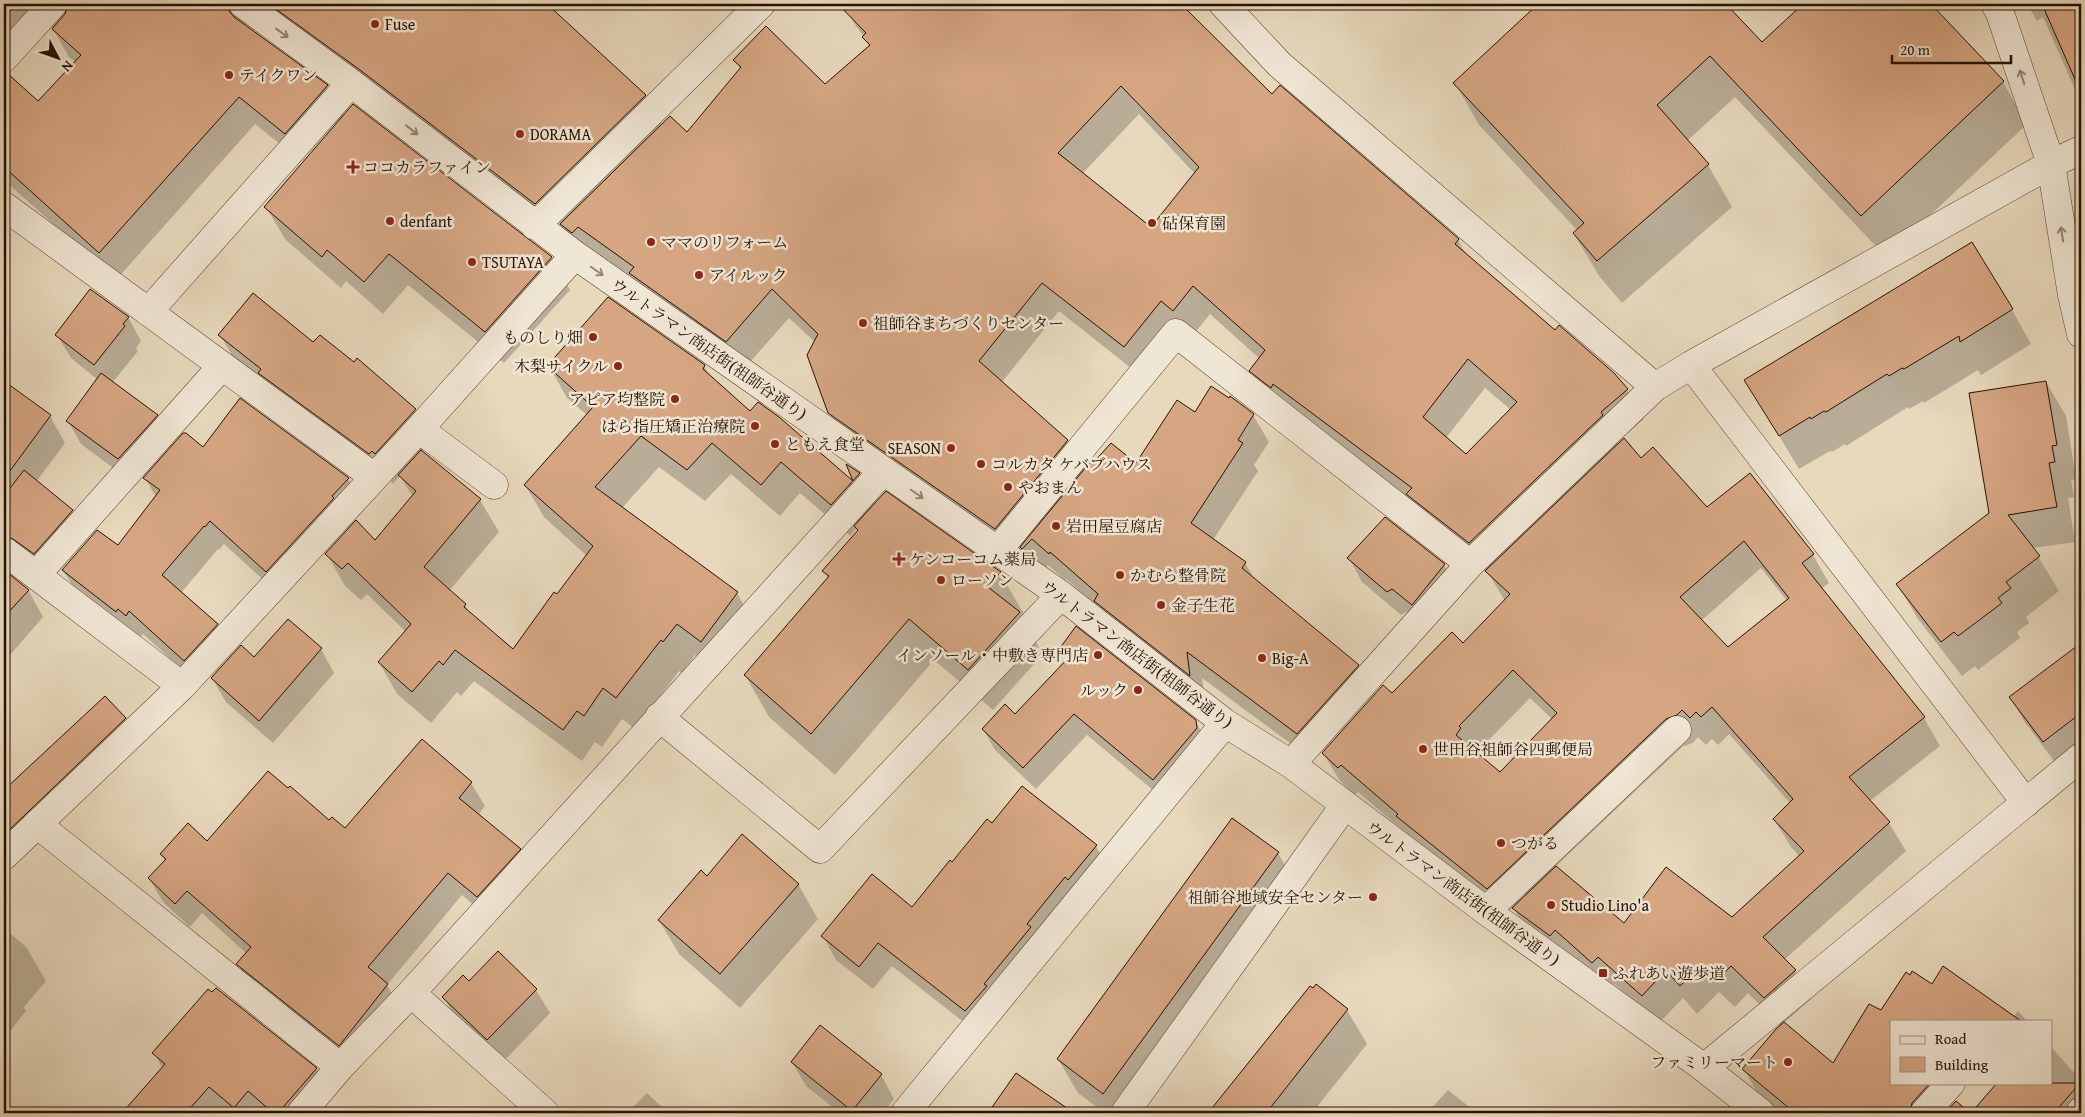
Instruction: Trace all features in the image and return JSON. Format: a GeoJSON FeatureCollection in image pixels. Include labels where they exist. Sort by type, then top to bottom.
{"type":"FeatureCollection","features":[{"type":"Feature","properties":{"kind":"street"},"geometry":{"type":"LineString","coordinates":[[4,58],[53,4]]}},
{"type":"Feature","properties":{"kind":"street","name":"ウルトラマン商店街(祖師谷通り)"},"geometry":{"type":"LineString","coordinates":[[243,4],[351,83],[535,226],[1061,595],[1226,723],[1291,764],[1486,912],[1704,1068],[1761,1113]]}},
{"type":"Feature","properties":{"kind":"street"},"geometry":{"type":"LineString","coordinates":[[535,226],[761,4]]}},
{"type":"Feature","properties":{"kind":"street"},"geometry":{"type":"LineString","coordinates":[[1223,4],[1279,64],[1655,387]]}},
{"type":"Feature","properties":{"kind":"street"},"geometry":{"type":"LineString","coordinates":[[1996,4],[2051,164],[2072,295],[2081,334]]}},
{"type":"Feature","properties":{"kind":"street"},"geometry":{"type":"LineString","coordinates":[[148,312],[351,83]]}},
{"type":"Feature","properties":{"kind":"street"},"geometry":{"type":"LineString","coordinates":[[1291,764],[1470,564],[1655,387],[1691,365],[2051,164],[2081,150]]}},
{"type":"Feature","properties":{"kind":"street"},"geometry":{"type":"LineString","coordinates":[[4,206],[374,477]]}},
{"type":"Feature","properties":{"kind":"street"},"geometry":{"type":"LineString","coordinates":[[4,856],[182,686],[419,429],[575,255]]}},
{"type":"Feature","properties":{"kind":"street"},"geometry":{"type":"LineString","coordinates":[[998,550],[1176,333],[1470,564]]}},
{"type":"Feature","properties":{"kind":"street"},"geometry":{"type":"LineString","coordinates":[[1691,365],[2026,803]]}},
{"type":"Feature","properties":{"kind":"street"},"geometry":{"type":"LineString","coordinates":[[36,576],[222,366]]}},
{"type":"Feature","properties":{"kind":"street"},"geometry":{"type":"LineString","coordinates":[[419,429],[494,485]]}},
{"type":"Feature","properties":{"kind":"street"},"geometry":{"type":"LineString","coordinates":[[301,1113],[340,1067],[411,993],[658,717],[883,471]]}},
{"type":"Feature","properties":{"kind":"street"},"geometry":{"type":"LineString","coordinates":[[4,551],[182,686]]}},
{"type":"Feature","properties":{"kind":"street"},"geometry":{"type":"LineString","coordinates":[[658,717],[820,849],[1061,595]]}},
{"type":"Feature","properties":{"kind":"street"},"geometry":{"type":"LineString","coordinates":[[905,1113],[1226,723]]}},
{"type":"Feature","properties":{"kind":"street"},"geometry":{"type":"LineString","coordinates":[[1486,912],[1677,730]]}},
{"type":"Feature","properties":{"kind":"street"},"geometry":{"type":"LineString","coordinates":[[1704,1068],[2081,758]]}},
{"type":"Feature","properties":{"kind":"street"},"geometry":{"type":"LineString","coordinates":[[1125,1113],[1344,806]]}},
{"type":"Feature","properties":{"kind":"street"},"geometry":{"type":"LineString","coordinates":[[37,824],[340,1067]]}},
{"type":"Feature","properties":{"kind":"street"},"geometry":{"type":"LineString","coordinates":[[411,993],[545,1113]]}},
{"type":"Feature","properties":{"kind":"street"},"geometry":{"type":"LineString","coordinates":[[1924,1113],[1949,1084]]}},
{"type":"Feature","properties":{"kind":"building"},"geometry":{"type":"Polygon","coordinates":[[[68,4],[228,4],[229,11],[234,17],[328,85],[285,134],[239,97],[99,253],[4,167],[4,73],[7,73],[38,101],[81,55],[52,29],[65,14],[68,4]]]}},
{"type":"Feature","properties":{"kind":"building"},"geometry":{"type":"Polygon","coordinates":[[[269,4],[547,4],[646,95],[535,204],[360,70],[269,4]]]}},
{"type":"Feature","properties":{"kind":"building"},"geometry":{"type":"Polygon","coordinates":[[[838,4],[1181,4],[1272,94],[1280,85],[1459,239],[1455,244],[1555,330],[1559,325],[1614,373],[1628,389],[1601,412],[1603,415],[1469,543],[1406,494],[1412,488],[1273,384],[1271,388],[1249,371],[1265,350],[1193,286],[1173,311],[1161,301],[1124,347],[1042,283],[979,361],[1068,440],[995,529],[828,413],[807,355],[818,334],[772,289],[726,342],[629,273],[634,267],[578,227],[572,233],[560,224],[670,116],[687,132],[741,67],[733,60],[766,26],[825,84],[870,45],[862,37],[866,33],[838,4]],[[1121,86],[1058,153],[1151,227],[1199,167],[1121,86]],[[1468,359],[1423,417],[1466,454],[1517,402],[1468,359]]]}},
{"type":"Feature","properties":{"kind":"building"},"geometry":{"type":"Polygon","coordinates":[[[1538,4],[1726,4],[1762,42],[1803,4],[1931,4],[2004,81],[1861,216],[1710,56],[1657,105],[1709,164],[1597,261],[1573,233],[1584,223],[1453,83],[1538,4]]]}},
{"type":"Feature","properties":{"kind":"building"},"geometry":{"type":"Polygon","coordinates":[[[2042,4],[2081,4],[2081,93],[2042,4]]]}},
{"type":"Feature","properties":{"kind":"building"},"geometry":{"type":"Polygon","coordinates":[[[353,104],[552,257],[485,332],[389,254],[364,282],[327,250],[322,257],[264,207],[353,104]]]}},
{"type":"Feature","properties":{"kind":"building"},"geometry":{"type":"Polygon","coordinates":[[[1972,242],[2013,309],[1960,342],[1959,336],[1904,369],[1902,368],[1889,376],[1887,374],[1826,412],[1824,411],[1811,419],[1810,417],[1779,436],[1744,380],[1972,242]]]}},
{"type":"Feature","properties":{"kind":"building"},"geometry":{"type":"Polygon","coordinates":[[[90,289],[129,317],[123,324],[125,326],[94,365],[55,335],[90,289]]]}},
{"type":"Feature","properties":{"kind":"building"},"geometry":{"type":"Polygon","coordinates":[[[253,293],[313,342],[320,335],[354,362],[357,358],[416,409],[375,454],[372,451],[369,454],[258,373],[261,369],[218,335],[253,293]]]}},
{"type":"Feature","properties":{"kind":"building"},"geometry":{"type":"Polygon","coordinates":[[[608,297],[705,365],[703,369],[750,411],[758,402],[779,417],[853,481],[831,505],[781,462],[761,485],[712,443],[687,470],[641,436],[595,487],[738,592],[701,642],[677,624],[663,642],[661,640],[616,698],[603,688],[584,716],[577,711],[563,730],[455,650],[443,665],[439,661],[412,692],[378,662],[411,624],[348,563],[342,569],[325,554],[356,520],[375,540],[416,491],[398,475],[421,450],[481,499],[424,567],[466,604],[464,607],[513,649],[554,592],[557,594],[593,546],[524,485],[593,407],[547,366],[608,297]]]}},
{"type":"Feature","properties":{"kind":"building"},"geometry":{"type":"Polygon","coordinates":[[[101,373],[158,415],[118,459],[66,421],[101,373]]]}},
{"type":"Feature","properties":{"kind":"building"},"geometry":{"type":"Polygon","coordinates":[[[4,381],[51,415],[4,479],[4,381]]]}},
{"type":"Feature","properties":{"kind":"building"},"geometry":{"type":"Polygon","coordinates":[[[2046,381],[2057,445],[2052,446],[2055,462],[2049,463],[2057,507],[2008,515],[2040,556],[2006,582],[2011,588],[1998,598],[2002,603],[1958,636],[1954,632],[1941,642],[1896,584],[1989,513],[1969,393],[2046,381]]]}},
{"type":"Feature","properties":{"kind":"building"},"geometry":{"type":"Polygon","coordinates":[[[1211,386],[1229,398],[1230,396],[1254,414],[1238,440],[1243,443],[1191,523],[1246,562],[1242,568],[1359,665],[1297,734],[1187,652],[1190,676],[1094,601],[1098,594],[1050,552],[1049,554],[1032,539],[1022,549],[1020,547],[1091,461],[1093,463],[1111,443],[1136,463],[1177,400],[1195,412],[1211,386]]]}},
{"type":"Feature","properties":{"kind":"building"},"geometry":{"type":"Polygon","coordinates":[[[240,398],[349,478],[332,496],[334,498],[266,572],[210,521],[204,526],[162,575],[218,624],[184,661],[129,611],[126,616],[118,609],[116,612],[62,570],[97,530],[118,545],[160,490],[143,478],[183,433],[186,433],[203,447],[240,398]]]}},
{"type":"Feature","properties":{"kind":"building"},"geometry":{"type":"Polygon","coordinates":[[[1624,438],[1641,458],[1653,447],[1707,507],[1750,473],[1814,554],[1802,563],[1925,717],[1849,777],[1890,822],[1763,937],[1796,970],[1764,998],[1731,966],[1718,979],[1702,965],[1680,986],[1666,970],[1642,996],[1598,957],[1592,963],[1555,930],[1550,936],[1512,908],[1556,866],[1624,923],[1666,867],[1732,917],[1804,851],[1773,819],[1793,799],[1712,707],[1701,717],[1696,712],[1690,718],[1682,710],[1677,715],[1666,719],[1487,889],[1396,816],[1398,814],[1341,765],[1338,768],[1322,753],[1383,685],[1392,693],[1452,632],[1463,643],[1510,594],[1485,571],[1624,438]],[[1744,541],[1680,597],[1728,647],[1789,598],[1744,541]],[[1513,670],[1459,726],[1461,728],[1456,735],[1500,772],[1557,713],[1513,670]]]}},
{"type":"Feature","properties":{"kind":"building"},"geometry":{"type":"Polygon","coordinates":[[[846,464],[860,473],[853,481],[846,464]]]}},
{"type":"Feature","properties":{"kind":"building"},"geometry":{"type":"Polygon","coordinates":[[[24,470],[73,510],[34,554],[13,539],[4,536],[4,496],[24,470]]]}},
{"type":"Feature","properties":{"kind":"building"},"geometry":{"type":"Polygon","coordinates":[[[886,491],[1001,572],[988,587],[1020,612],[968,670],[909,619],[811,734],[744,675],[829,576],[822,571],[858,530],[854,526],[886,491]]]}},
{"type":"Feature","properties":{"kind":"building"},"geometry":{"type":"Polygon","coordinates":[[[1385,517],[1445,564],[1412,605],[1392,589],[1387,592],[1347,558],[1385,517]]]}},
{"type":"Feature","properties":{"kind":"building"},"geometry":{"type":"Polygon","coordinates":[[[4,570],[29,590],[4,617],[4,570]]]}},
{"type":"Feature","properties":{"kind":"building"},"geometry":{"type":"Polygon","coordinates":[[[288,619],[322,648],[259,721],[211,678],[241,645],[254,657],[288,619]]]}},
{"type":"Feature","properties":{"kind":"building"},"geometry":{"type":"Polygon","coordinates":[[[1076,626],[1196,720],[1197,728],[1153,780],[1074,714],[1023,768],[982,729],[1005,704],[1015,714],[1070,656],[1060,648],[1076,626]]]}},
{"type":"Feature","properties":{"kind":"building"},"geometry":{"type":"Polygon","coordinates":[[[2081,643],[2081,713],[2043,742],[2009,697],[2081,643]]]}},
{"type":"Feature","properties":{"kind":"building"},"geometry":{"type":"Polygon","coordinates":[[[105,696],[126,718],[4,835],[4,790],[105,696]]]}},
{"type":"Feature","properties":{"kind":"building"},"geometry":{"type":"Polygon","coordinates":[[[422,739],[472,782],[459,798],[521,849],[477,897],[448,873],[368,967],[388,984],[339,1046],[236,964],[251,947],[187,891],[175,904],[148,878],[166,859],[160,854],[188,823],[207,841],[268,771],[288,788],[290,786],[329,820],[332,817],[345,828],[422,739]]]}},
{"type":"Feature","properties":{"kind":"building"},"geometry":{"type":"Polygon","coordinates":[[[1022,786],[1097,845],[1068,880],[1065,877],[1027,924],[1031,927],[984,984],[987,986],[965,1011],[878,943],[859,967],[821,936],[872,874],[912,907],[950,860],[952,862],[987,819],[992,823],[1022,786]]]}},
{"type":"Feature","properties":{"kind":"building"},"geometry":{"type":"Polygon","coordinates":[[[1232,818],[1279,852],[1103,1094],[1057,1059],[1232,818]]]}},
{"type":"Feature","properties":{"kind":"building"},"geometry":{"type":"Polygon","coordinates":[[[742,834],[799,884],[720,974],[658,920],[701,870],[707,876],[742,834]]]}},
{"type":"Feature","properties":{"kind":"building"},"geometry":{"type":"Polygon","coordinates":[[[498,951],[537,989],[487,1040],[442,997],[463,975],[469,981],[498,951]]]}},
{"type":"Feature","properties":{"kind":"building"},"geometry":{"type":"Polygon","coordinates":[[[1943,966],[2020,1020],[1890,1020],[1890,1084],[1929,1084],[1912,1103],[1909,1113],[1795,1113],[1742,1069],[1784,1022],[1833,1063],[1869,1004],[1881,1010],[1906,972],[1910,975],[1912,971],[1932,984],[1943,966]]]}},
{"type":"Feature","properties":{"kind":"building"},"geometry":{"type":"Polygon","coordinates":[[[1316,984],[1348,1009],[1271,1107],[1279,1113],[1208,1113],[1310,986],[1313,988],[1316,984]]]}},
{"type":"Feature","properties":{"kind":"building"},"geometry":{"type":"Polygon","coordinates":[[[216,988],[317,1068],[278,1113],[273,1113],[248,1091],[234,1108],[209,1087],[186,1113],[122,1113],[165,1064],[152,1053],[208,989],[212,992],[216,988]]]}},
{"type":"Feature","properties":{"kind":"building"},"geometry":{"type":"Polygon","coordinates":[[[820,1025],[882,1074],[852,1111],[791,1062],[820,1025]]]}},
{"type":"Feature","properties":{"kind":"building"},"geometry":{"type":"Polygon","coordinates":[[[1016,1073],[1074,1113],[988,1113],[1016,1073]]]}},
{"type":"Feature","properties":{"kind":"building"},"geometry":{"type":"Polygon","coordinates":[[[2080,1083],[2054,1113],[1971,1113],[1996,1084],[2080,1083]]]}},
{"type":"Feature","properties":{"kind":"building"},"geometry":{"type":"Polygon","coordinates":[[[1956,1101],[1970,1113],[1945,1113],[1956,1101]]]}},
{"type":"Feature","properties":{"kind":"place","name":"Fuse"},"geometry":{"type":"Point","coordinates":[375,24]}},
{"type":"Feature","properties":{"kind":"place","name":"テイクワン"},"geometry":{"type":"Point","coordinates":[229,75]}},
{"type":"Feature","properties":{"kind":"place","name":"DORAMA"},"geometry":{"type":"Point","coordinates":[520,134]}},
{"type":"Feature","properties":{"kind":"place","name":"ココカラファイン"},"geometry":{"type":"Point","coordinates":[353,167]}},
{"type":"Feature","properties":{"kind":"place","name":"denfant"},"geometry":{"type":"Point","coordinates":[390,221]}},
{"type":"Feature","properties":{"kind":"place","name":"砧保育園"},"geometry":{"type":"Point","coordinates":[1152,223]}},
{"type":"Feature","properties":{"kind":"place","name":"ママのリフォーム"},"geometry":{"type":"Point","coordinates":[651,242]}},
{"type":"Feature","properties":{"kind":"place","name":"TSUTAYA"},"geometry":{"type":"Point","coordinates":[472,262]}},
{"type":"Feature","properties":{"kind":"place","name":"アイルック"},"geometry":{"type":"Point","coordinates":[699,275]}},
{"type":"Feature","properties":{"kind":"place","name":"祖師谷まちづくりセンター"},"geometry":{"type":"Point","coordinates":[863,323]}},
{"type":"Feature","properties":{"kind":"place","name":"ものしり畑"},"geometry":{"type":"Point","coordinates":[593,337]}},
{"type":"Feature","properties":{"kind":"place","name":"木梨サイクル"},"geometry":{"type":"Point","coordinates":[618,366]}},
{"type":"Feature","properties":{"kind":"place","name":"アピア均整院"},"geometry":{"type":"Point","coordinates":[675,399]}},
{"type":"Feature","properties":{"kind":"place","name":"はら指圧矯正治療院"},"geometry":{"type":"Point","coordinates":[755,426]}},
{"type":"Feature","properties":{"kind":"place","name":"ともえ食堂"},"geometry":{"type":"Point","coordinates":[775,444]}},
{"type":"Feature","properties":{"kind":"place","name":"SEASON"},"geometry":{"type":"Point","coordinates":[951,448]}},
{"type":"Feature","properties":{"kind":"place","name":"コルカタ ケバブハウス"},"geometry":{"type":"Point","coordinates":[981,464]}},
{"type":"Feature","properties":{"kind":"place","name":"やおまん"},"geometry":{"type":"Point","coordinates":[1008,487]}},
{"type":"Feature","properties":{"kind":"place","name":"岩田屋豆腐店"},"geometry":{"type":"Point","coordinates":[1056,526]}},
{"type":"Feature","properties":{"kind":"place","name":"ケンコーコム薬局"},"geometry":{"type":"Point","coordinates":[899,559]}},
{"type":"Feature","properties":{"kind":"place","name":"かむら整骨院"},"geometry":{"type":"Point","coordinates":[1120,575]}},
{"type":"Feature","properties":{"kind":"place","name":"ローソン"},"geometry":{"type":"Point","coordinates":[941,580]}},
{"type":"Feature","properties":{"kind":"place","name":"金子生花"},"geometry":{"type":"Point","coordinates":[1161,605]}},
{"type":"Feature","properties":{"kind":"place","name":"インソール・中敷き専門店"},"geometry":{"type":"Point","coordinates":[1098,655]}},
{"type":"Feature","properties":{"kind":"place","name":"Big-A"},"geometry":{"type":"Point","coordinates":[1262,658]}},
{"type":"Feature","properties":{"kind":"place","name":"ルック"},"geometry":{"type":"Point","coordinates":[1138,690]}},
{"type":"Feature","properties":{"kind":"place","name":"世田谷祖師谷四郵便局"},"geometry":{"type":"Point","coordinates":[1423,749]}},
{"type":"Feature","properties":{"kind":"place","name":"つがる"},"geometry":{"type":"Point","coordinates":[1501,843]}},
{"type":"Feature","properties":{"kind":"place","name":"祖師谷地域安全センター"},"geometry":{"type":"Point","coordinates":[1373,897]}},
{"type":"Feature","properties":{"kind":"place","name":"Studio Lino'a"},"geometry":{"type":"Point","coordinates":[1551,905]}},
{"type":"Feature","properties":{"kind":"place","name":"ふれあい遊歩道"},"geometry":{"type":"Point","coordinates":[1603,973]}},
{"type":"Feature","properties":{"kind":"place","name":"ファミリーマート"},"geometry":{"type":"Point","coordinates":[1788,1062]}}]}
